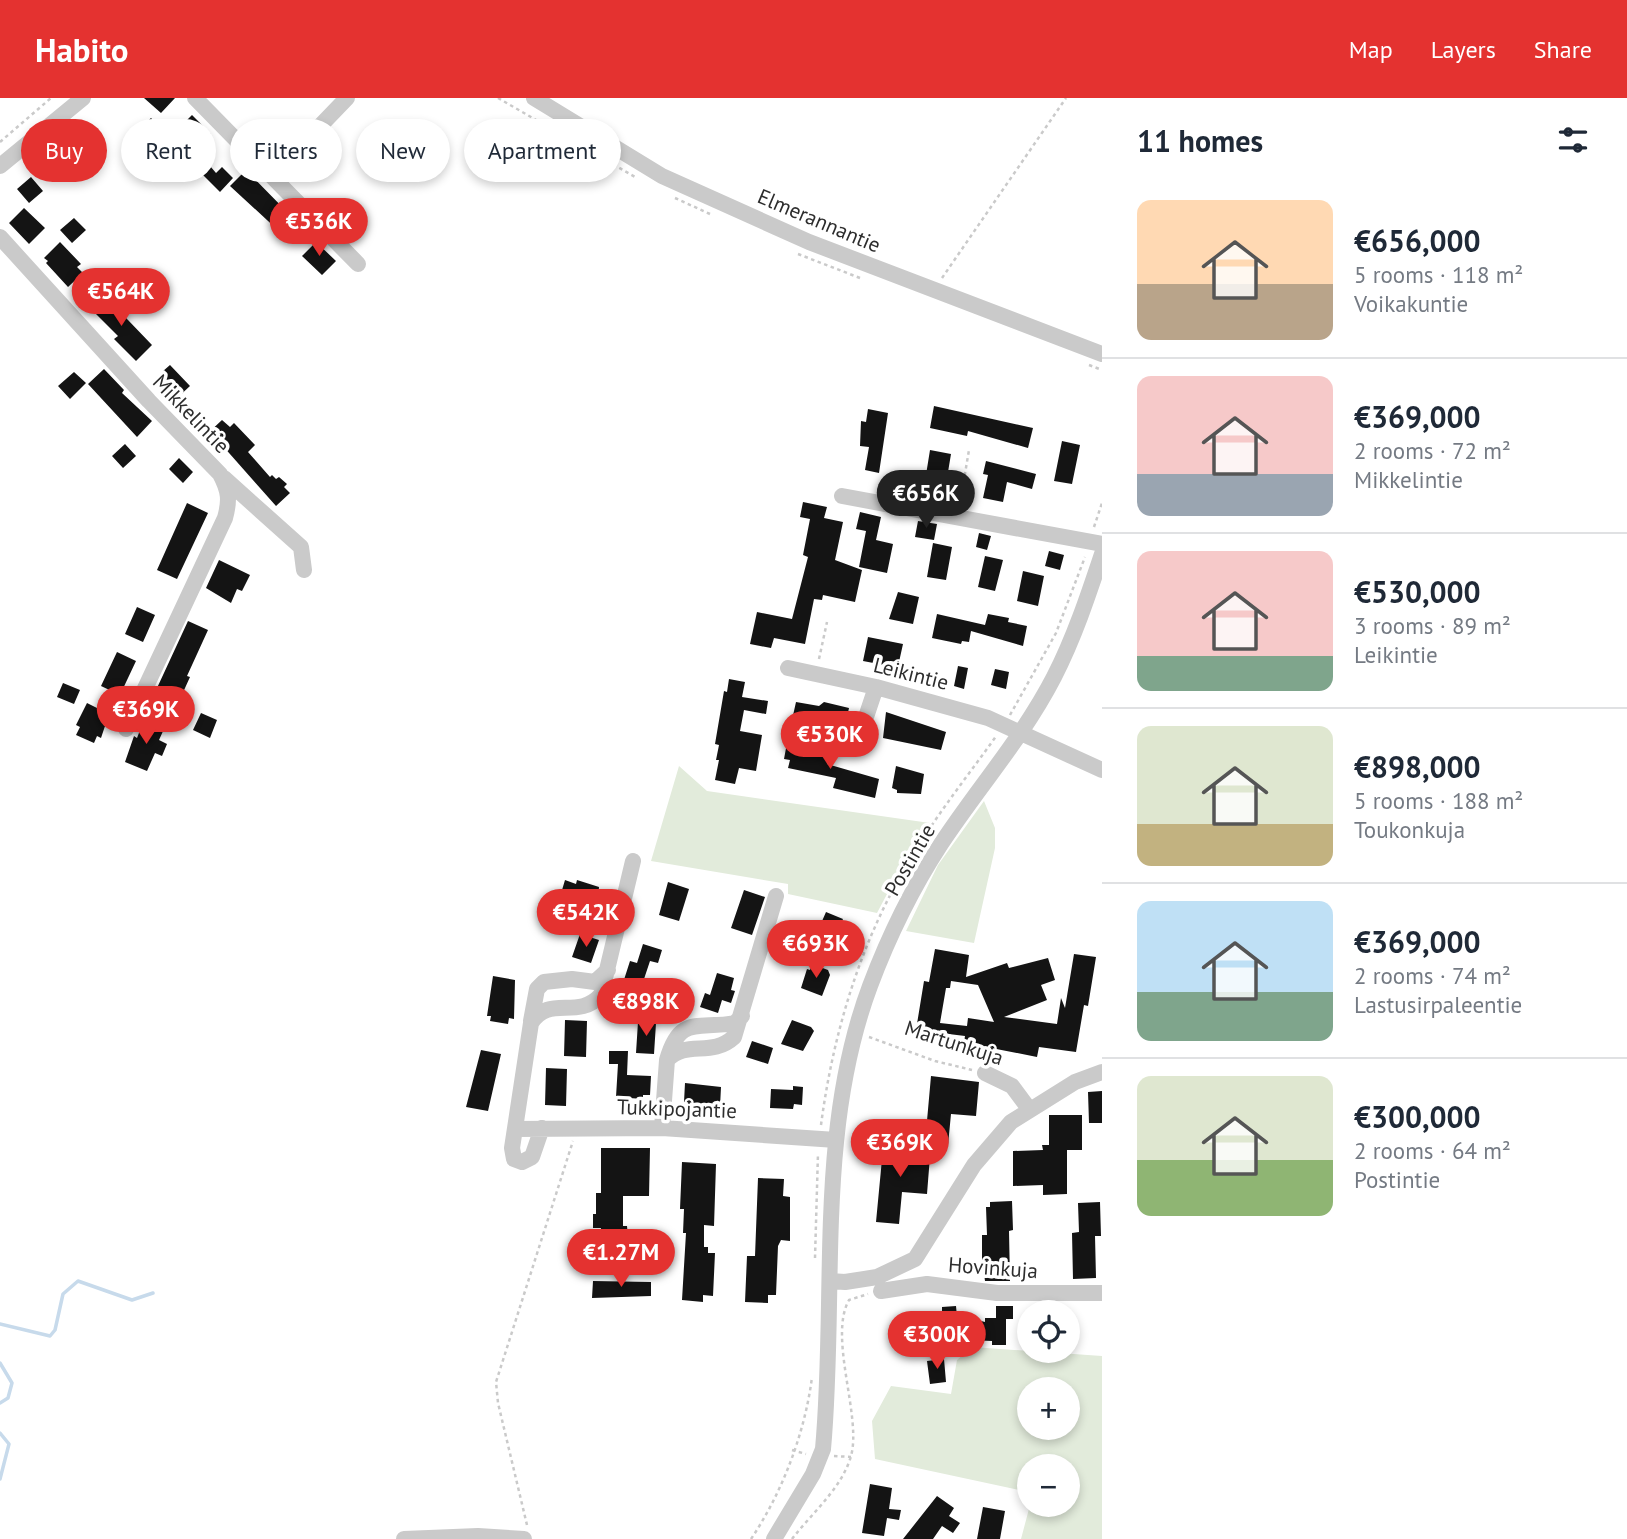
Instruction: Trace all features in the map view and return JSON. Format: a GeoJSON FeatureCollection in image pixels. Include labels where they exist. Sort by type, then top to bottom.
{"type":"FeatureCollection","features":[{"type":"Feature","properties":{"kind":"street"},"geometry":{"type":"LineString","coordinates":[[0,166],[83,98]]}},
{"type":"Feature","properties":{"kind":"street"},"geometry":{"type":"LineString","coordinates":[[195,98],[230,134]]}},
{"type":"Feature","properties":{"kind":"street"},"geometry":{"type":"LineString","coordinates":[[327,119],[347,98]]}},
{"type":"Feature","properties":{"kind":"street","name":"Elmerannantie"},"geometry":{"type":"LineString","coordinates":[[534,98],[662,176],[809,242],[1102,355]]}},
{"type":"Feature","properties":{"kind":"street"},"geometry":{"type":"LineString","coordinates":[[277,182],[358,264]]}},
{"type":"Feature","properties":{"kind":"street","name":"Mikkelintie"},"geometry":{"type":"LineString","coordinates":[[0,237],[149,401],[220,474],[230,501],[225,518],[126,729]]}},
{"type":"Feature","properties":{"kind":"street"},"geometry":{"type":"LineString","coordinates":[[220,474],[301,547],[304,570]]}},
{"type":"Feature","properties":{"kind":"street"},"geometry":{"type":"LineString","coordinates":[[842,496],[1098,547]]}},
{"type":"Feature","properties":{"kind":"street","name":"Postintie"},"geometry":{"type":"LineString","coordinates":[[775,1539],[813,1474],[823,1448],[836,1140],[855,1032],[870,985],[904,912],[940,846],[1020,734],[1053,679],[1079,622],[1098,547]]}},
{"type":"Feature","properties":{"kind":"street","name":"Leikintie"},"geometry":{"type":"LineString","coordinates":[[788,668],[876,687],[988,718],[1102,771]]}},
{"type":"Feature","properties":{"kind":"street"},"geometry":{"type":"LineString","coordinates":[[858,741],[876,687]]}},
{"type":"Feature","properties":{"kind":"street"},"geometry":{"type":"LineString","coordinates":[[531,1023],[538,1013],[547,1009],[580,1009],[591,1006],[601,995],[633,861]]}},
{"type":"Feature","properties":{"kind":"street"},"geometry":{"type":"LineString","coordinates":[[667,1060],[683,1049],[718,1049],[734,1037],[776,896]]}},
{"type":"Feature","properties":{"kind":"street"},"geometry":{"type":"LineString","coordinates":[[542,1128],[532,1157],[523,1162],[514,1159],[512,1148],[537,989],[544,982],[572,979],[595,982],[603,978],[608,970]]}},
{"type":"Feature","properties":{"kind":"street"},"geometry":{"type":"LineString","coordinates":[[662,1128],[667,1060],[672,1043],[684,1028],[702,1024],[735,1023],[742,1016]]}},
{"type":"Feature","properties":{"kind":"street"},"geometry":{"type":"LineString","coordinates":[[830,1281],[845,1282],[877,1277],[915,1259],[974,1165],[1010,1122],[1075,1082],[1102,1072]]}},
{"type":"Feature","properties":{"kind":"street","name":"Martunkuja"},"geometry":{"type":"LineString","coordinates":[[985,1073],[1012,1086],[1029,1109]]}},
{"type":"Feature","properties":{"kind":"street","name":"Tukkipojantie"},"geometry":{"type":"LineString","coordinates":[[516,1129],[662,1128],[836,1140]]}},
{"type":"Feature","properties":{"kind":"street","name":"Hovinkuja"},"geometry":{"type":"LineString","coordinates":[[881,1291],[927,1284],[997,1293],[1102,1293]]}},
{"type":"Feature","properties":{"kind":"street"},"geometry":{"type":"LineString","coordinates":[[404,1539],[478,1537],[526,1532]]}},
{"type":"Feature","properties":{"kind":"path"},"geometry":{"type":"LineString","coordinates":[[0,142],[51,98]]}},
{"type":"Feature","properties":{"kind":"path"},"geometry":{"type":"LineString","coordinates":[[936,291],[950,264],[1066,98]]}},
{"type":"Feature","properties":{"kind":"path"},"geometry":{"type":"LineString","coordinates":[[958,517],[969,450]]}},
{"type":"Feature","properties":{"kind":"path"},"geometry":{"type":"LineString","coordinates":[[1009,718],[1056,633],[1098,547],[1096,523],[1102,503]]}},
{"type":"Feature","properties":{"kind":"path"},"geometry":{"type":"LineString","coordinates":[[1096,523],[1102,525]]}},
{"type":"Feature","properties":{"kind":"path"},"geometry":{"type":"LineString","coordinates":[[816,673],[827,622]]}},
{"type":"Feature","properties":{"kind":"path","name":"Martunkuja"},"geometry":{"type":"LineString","coordinates":[[855,1032],[935,1061],[985,1073]]}},
{"type":"Feature","properties":{"kind":"path"},"geometry":{"type":"LineString","coordinates":[[526,1532],[498,1403],[496,1382],[577,1128]]}},
{"type":"Feature","properties":{"kind":"path"},"geometry":{"type":"LineString","coordinates":[[792,1539],[832,1490],[851,1457],[853,1438],[844,1357],[846,1307],[852,1298],[881,1291]]}},
{"type":"Feature","properties":{"kind":"path"},"geometry":{"type":"LineString","coordinates":[[792,1450],[810,1454]]}},
{"type":"Feature","properties":{"kind":"path"},"geometry":{"type":"LineString","coordinates":[[827,1456],[851,1457]]}},
{"type":"Feature","properties":{"kind":"green space"},"geometry":{"type":"Polygon","coordinates":[[[679,766],[707,791],[930,823],[904,862],[877,913],[788,894],[788,884],[651,861],[679,766]]]}},
{"type":"Feature","properties":{"kind":"green space"},"geometry":{"type":"Polygon","coordinates":[[[984,801],[995,828],[995,848],[974,943],[906,931],[938,865],[984,801]]]}},
{"type":"Feature","properties":{"kind":"green space"},"geometry":{"type":"Polygon","coordinates":[[[972,1347],[1017,1350],[1017,1363],[1080,1363],[1080,1354],[1102,1356],[1102,1539],[1021,1539],[1027,1517],[1080,1517],[1080,1454],[1017,1454],[1017,1489],[875,1459],[872,1421],[891,1386],[951,1394],[957,1360],[972,1347]]]}},
{"type":"Feature","properties":{"kind":"building"},"geometry":{"type":"Polygon","coordinates":[[[144,98],[175,98],[161,113],[144,98]]]}},
{"type":"Feature","properties":{"kind":"building"},"geometry":{"type":"Polygon","coordinates":[[[222,167],[230,175],[230,181],[220,192],[210,182],[216,182],[216,173],[222,167]]]}},
{"type":"Feature","properties":{"kind":"building"},"geometry":{"type":"Polygon","coordinates":[[[25,182],[35,182],[43,191],[29,203],[17,189],[25,182]]]}},
{"type":"Feature","properties":{"kind":"building"},"geometry":{"type":"Polygon","coordinates":[[[234,182],[258,182],[295,220],[281,233],[230,186],[234,182]]]}},
{"type":"Feature","properties":{"kind":"building"},"geometry":{"type":"Polygon","coordinates":[[[24,208],[45,228],[29,244],[9,223],[24,208]]]}},
{"type":"Feature","properties":{"kind":"building"},"geometry":{"type":"Polygon","coordinates":[[[74,218],[86,230],[72,243],[60,230],[74,218]]]}},
{"type":"Feature","properties":{"kind":"building"},"geometry":{"type":"Polygon","coordinates":[[[60,242],[81,264],[77,267],[83,273],[68,287],[44,258],[60,242]]]}},
{"type":"Feature","properties":{"kind":"building"},"geometry":{"type":"Polygon","coordinates":[[[316,242],[336,261],[322,275],[302,256],[316,242]]]}},
{"type":"Feature","properties":{"kind":"building"},"geometry":{"type":"Polygon","coordinates":[[[104,270],[113,279],[100,292],[91,283],[104,270]]]}},
{"type":"Feature","properties":{"kind":"building"},"geometry":{"type":"Polygon","coordinates":[[[103,294],[152,345],[136,361],[114,339],[118,336],[90,308],[103,294]]]}},
{"type":"Feature","properties":{"kind":"building"},"geometry":{"type":"Polygon","coordinates":[[[170,365],[190,386],[175,400],[155,378],[170,365]]]}},
{"type":"Feature","properties":{"kind":"building"},"geometry":{"type":"Polygon","coordinates":[[[104,369],[124,390],[122,393],[152,421],[137,437],[88,384],[104,369]]]}},
{"type":"Feature","properties":{"kind":"building"},"geometry":{"type":"Polygon","coordinates":[[[74,372],[86,383],[70,399],[58,386],[74,372]]]}},
{"type":"Feature","properties":{"kind":"building"},"geometry":{"type":"Polygon","coordinates":[[[934,406],[1033,428],[1028,448],[968,431],[967,436],[930,428],[934,406]]]}},
{"type":"Feature","properties":{"kind":"building"},"geometry":{"type":"Polygon","coordinates":[[[868,409],[888,413],[879,473],[865,470],[869,447],[860,446],[861,421],[866,422],[868,409]]]}},
{"type":"Feature","properties":{"kind":"building"},"geometry":{"type":"Polygon","coordinates":[[[222,420],[230,427],[234,423],[255,445],[248,452],[270,477],[279,477],[287,484],[284,487],[290,493],[276,506],[222,445],[219,448],[206,435],[222,420]]]}},
{"type":"Feature","properties":{"kind":"building"},"geometry":{"type":"Polygon","coordinates":[[[1062,441],[1080,445],[1072,484],[1054,481],[1062,441]]]}},
{"type":"Feature","properties":{"kind":"building"},"geometry":{"type":"Polygon","coordinates":[[[125,444],[136,456],[123,468],[112,456],[125,444]]]}},
{"type":"Feature","properties":{"kind":"building"},"geometry":{"type":"Polygon","coordinates":[[[930,450],[951,454],[946,484],[925,481],[930,450]]]}},
{"type":"Feature","properties":{"kind":"building"},"geometry":{"type":"Polygon","coordinates":[[[179,458],[193,472],[183,483],[169,469],[179,458]]]}},
{"type":"Feature","properties":{"kind":"building"},"geometry":{"type":"Polygon","coordinates":[[[986,461],[1036,474],[1032,489],[1007,482],[1003,502],[983,498],[988,475],[983,474],[986,461]]]}},
{"type":"Feature","properties":{"kind":"building"},"geometry":{"type":"Polygon","coordinates":[[[803,502],[827,507],[824,518],[843,522],[835,560],[862,570],[855,602],[823,595],[822,600],[814,599],[805,644],[774,638],[771,648],[750,644],[757,612],[792,619],[808,557],[803,555],[810,519],[800,517],[803,502]]]}},
{"type":"Feature","properties":{"kind":"building"},"geometry":{"type":"Polygon","coordinates":[[[187,503],[208,513],[177,579],[157,570],[187,503]]]}},
{"type":"Feature","properties":{"kind":"building"},"geometry":{"type":"Polygon","coordinates":[[[860,512],[881,517],[876,540],[893,544],[887,573],[859,567],[866,531],[856,529],[860,512]]]}},
{"type":"Feature","properties":{"kind":"building"},"geometry":{"type":"Polygon","coordinates":[[[918,521],[937,524],[934,540],[915,537],[918,521]]]}},
{"type":"Feature","properties":{"kind":"building"},"geometry":{"type":"Polygon","coordinates":[[[979,533],[991,536],[987,550],[976,547],[979,533]]]}},
{"type":"Feature","properties":{"kind":"building"},"geometry":{"type":"Polygon","coordinates":[[[933,543],[952,547],[946,580],[927,577],[933,543]]]}},
{"type":"Feature","properties":{"kind":"building"},"geometry":{"type":"Polygon","coordinates":[[[1049,551],[1064,555],[1060,570],[1045,566],[1049,551]]]}},
{"type":"Feature","properties":{"kind":"building"},"geometry":{"type":"Polygon","coordinates":[[[985,556],[1003,560],[995,591],[978,587],[985,556]]]}},
{"type":"Feature","properties":{"kind":"building"},"geometry":{"type":"Polygon","coordinates":[[[219,560],[250,575],[242,591],[237,589],[231,603],[206,588],[219,560]]]}},
{"type":"Feature","properties":{"kind":"building"},"geometry":{"type":"Polygon","coordinates":[[[1023,571],[1044,576],[1038,606],[1017,601],[1023,571]]]}},
{"type":"Feature","properties":{"kind":"building"},"geometry":{"type":"Polygon","coordinates":[[[898,592],[919,597],[913,624],[889,619],[898,592]]]}},
{"type":"Feature","properties":{"kind":"building"},"geometry":{"type":"Polygon","coordinates":[[[137,607],[155,615],[143,642],[125,634],[137,607]]]}},
{"type":"Feature","properties":{"kind":"building"},"geometry":{"type":"Polygon","coordinates":[[[937,614],[985,625],[988,614],[1009,618],[1008,622],[1027,626],[1023,646],[971,631],[969,642],[962,641],[961,644],[932,638],[937,614]]]}},
{"type":"Feature","properties":{"kind":"building"},"geometry":{"type":"Polygon","coordinates":[[[188,621],[208,630],[187,676],[190,677],[180,699],[174,696],[168,709],[151,701],[188,621]]]}},
{"type":"Feature","properties":{"kind":"building"},"geometry":{"type":"Polygon","coordinates":[[[868,637],[903,644],[899,662],[890,661],[889,666],[863,661],[868,637]]]}},
{"type":"Feature","properties":{"kind":"building"},"geometry":{"type":"Polygon","coordinates":[[[117,652],[136,661],[120,695],[101,686],[117,652]]]}},
{"type":"Feature","properties":{"kind":"building"},"geometry":{"type":"Polygon","coordinates":[[[958,666],[968,668],[964,689],[954,686],[958,666]]]}},
{"type":"Feature","properties":{"kind":"building"},"geometry":{"type":"Polygon","coordinates":[[[995,669],[1009,672],[1006,689],[991,685],[995,669]]]}},
{"type":"Feature","properties":{"kind":"building"},"geometry":{"type":"Polygon","coordinates":[[[729,679],[745,682],[742,697],[768,701],[766,714],[744,710],[740,731],[762,735],[756,771],[739,768],[735,784],[715,780],[719,745],[715,744],[724,691],[727,692],[729,679]]]}},
{"type":"Feature","properties":{"kind":"building"},"geometry":{"type":"Polygon","coordinates":[[[63,683],[80,690],[74,704],[57,697],[63,683]]]}},
{"type":"Feature","properties":{"kind":"building"},"geometry":{"type":"Polygon","coordinates":[[[796,702],[819,706],[824,702],[849,708],[844,731],[792,720],[796,702]]]}},
{"type":"Feature","properties":{"kind":"building"},"geometry":{"type":"Polygon","coordinates":[[[87,703],[109,714],[101,738],[97,736],[94,743],[76,735],[80,727],[76,725],[87,703]]]}},
{"type":"Feature","properties":{"kind":"building"},"geometry":{"type":"Polygon","coordinates":[[[886,712],[946,732],[941,750],[883,738],[886,712]]]}},
{"type":"Feature","properties":{"kind":"building"},"geometry":{"type":"Polygon","coordinates":[[[201,713],[217,720],[210,738],[193,730],[201,713]]]}},
{"type":"Feature","properties":{"kind":"building"},"geometry":{"type":"Polygon","coordinates":[[[144,720],[164,729],[159,740],[167,744],[162,756],[155,753],[147,771],[125,762],[134,736],[137,738],[144,720]]]}},
{"type":"Feature","properties":{"kind":"building"},"geometry":{"type":"Polygon","coordinates":[[[787,743],[820,750],[819,753],[829,755],[827,764],[879,779],[875,798],[833,788],[836,778],[788,768],[790,760],[784,759],[787,743]]]}},
{"type":"Feature","properties":{"kind":"building"},"geometry":{"type":"Polygon","coordinates":[[[896,766],[924,774],[921,794],[897,793],[897,790],[892,788],[896,766]]]}},
{"type":"Feature","properties":{"kind":"building"},"geometry":{"type":"Polygon","coordinates":[[[565,880],[576,884],[577,880],[599,887],[597,910],[593,909],[588,924],[565,917],[568,910],[557,907],[565,880]]]}},
{"type":"Feature","properties":{"kind":"building"},"geometry":{"type":"Polygon","coordinates":[[[668,882],[689,889],[679,921],[659,915],[668,882]]]}},
{"type":"Feature","properties":{"kind":"building"},"geometry":{"type":"Polygon","coordinates":[[[744,890],[765,897],[752,935],[731,928],[744,890]]]}},
{"type":"Feature","properties":{"kind":"building"},"geometry":{"type":"Polygon","coordinates":[[[826,912],[843,919],[838,930],[843,932],[835,951],[819,944],[822,937],[816,935],[826,912]]]}},
{"type":"Feature","properties":{"kind":"building"},"geometry":{"type":"Polygon","coordinates":[[[580,934],[599,940],[591,963],[572,957],[580,934]]]}},
{"type":"Feature","properties":{"kind":"building"},"geometry":{"type":"Polygon","coordinates":[[[643,944],[662,950],[658,963],[650,961],[640,991],[622,986],[630,961],[637,963],[643,944]]]}},
{"type":"Feature","properties":{"kind":"building"},"geometry":{"type":"Polygon","coordinates":[[[935,949],[969,955],[966,977],[1007,963],[1009,968],[1048,958],[1055,980],[1041,985],[1047,1000],[1004,1017],[1057,1024],[1061,998],[1065,1008],[1074,954],[1096,957],[1088,1006],[1084,1005],[1076,1052],[1039,1047],[1037,1057],[976,1045],[975,1050],[963,1048],[965,1036],[916,1030],[924,981],[929,982],[935,949]],[[951,981],[950,988],[946,988],[940,1023],[967,1026],[968,1018],[994,1022],[978,985],[951,981]]]}},
{"type":"Feature","properties":{"kind":"building"},"geometry":{"type":"Polygon","coordinates":[[[812,964],[828,970],[830,975],[822,996],[801,988],[807,969],[810,970],[812,964]]]}},
{"type":"Feature","properties":{"kind":"building"},"geometry":{"type":"Polygon","coordinates":[[[717,973],[734,978],[731,990],[735,991],[731,1003],[722,1000],[718,1013],[700,1007],[705,993],[710,995],[717,973]]]}},
{"type":"Feature","properties":{"kind":"building"},"geometry":{"type":"Polygon","coordinates":[[[493,976],[515,980],[514,1019],[509,1018],[508,1024],[490,1021],[491,1016],[487,1016],[493,976]]]}},
{"type":"Feature","properties":{"kind":"building"},"geometry":{"type":"Polygon","coordinates":[[[565,1020],[587,1021],[586,1057],[564,1056],[565,1020]]]}},
{"type":"Feature","properties":{"kind":"building"},"geometry":{"type":"Polygon","coordinates":[[[792,1020],[811,1027],[814,1031],[803,1051],[781,1044],[792,1020]]]}},
{"type":"Feature","properties":{"kind":"building"},"geometry":{"type":"Polygon","coordinates":[[[638,1022],[656,1023],[654,1054],[636,1053],[638,1022]]]}},
{"type":"Feature","properties":{"kind":"building"},"geometry":{"type":"Polygon","coordinates":[[[752,1041],[773,1048],[768,1064],[746,1057],[752,1041]]]}},
{"type":"Feature","properties":{"kind":"building"},"geometry":{"type":"Polygon","coordinates":[[[481,1050],[501,1054],[488,1111],[466,1107],[481,1050]]]}},
{"type":"Feature","properties":{"kind":"building"},"geometry":{"type":"Polygon","coordinates":[[[609,1051],[628,1051],[627,1075],[651,1076],[650,1095],[643,1095],[643,1099],[616,1097],[618,1064],[609,1064],[609,1051]]]}},
{"type":"Feature","properties":{"kind":"building"},"geometry":{"type":"Polygon","coordinates":[[[546,1068],[567,1069],[566,1106],[545,1105],[546,1068]]]}},
{"type":"Feature","properties":{"kind":"building"},"geometry":{"type":"Polygon","coordinates":[[[931,1076],[979,1082],[976,1116],[951,1114],[948,1145],[925,1143],[931,1076]]]}},
{"type":"Feature","properties":{"kind":"building"},"geometry":{"type":"Polygon","coordinates":[[[685,1083],[721,1087],[720,1107],[684,1102],[685,1083]]]}},
{"type":"Feature","properties":{"kind":"building"},"geometry":{"type":"Polygon","coordinates":[[[793,1086],[803,1087],[802,1105],[794,1104],[793,1109],[770,1108],[771,1089],[793,1090],[793,1086]]]}},
{"type":"Feature","properties":{"kind":"building"},"geometry":{"type":"Polygon","coordinates":[[[1102,1091],[1102,1123],[1089,1123],[1088,1092],[1102,1091]]]}},
{"type":"Feature","properties":{"kind":"building"},"geometry":{"type":"Polygon","coordinates":[[[1049,1115],[1082,1115],[1082,1150],[1067,1150],[1067,1194],[1043,1195],[1043,1185],[1013,1186],[1013,1151],[1043,1150],[1042,1145],[1049,1145],[1049,1115]]]}},
{"type":"Feature","properties":{"kind":"building"},"geometry":{"type":"Polygon","coordinates":[[[884,1138],[907,1140],[905,1154],[930,1156],[927,1194],[902,1192],[899,1224],[876,1222],[884,1138]]]}},
{"type":"Feature","properties":{"kind":"building"},"geometry":{"type":"Polygon","coordinates":[[[601,1148],[650,1148],[649,1196],[623,1196],[623,1226],[627,1226],[628,1238],[643,1237],[644,1263],[598,1265],[601,1228],[593,1228],[593,1214],[596,1214],[596,1193],[601,1193],[601,1148]]]}},
{"type":"Feature","properties":{"kind":"building"},"geometry":{"type":"Polygon","coordinates":[[[682,1162],[716,1164],[714,1226],[704,1225],[704,1247],[708,1247],[708,1253],[715,1253],[713,1296],[703,1295],[703,1302],[682,1300],[686,1233],[683,1233],[684,1209],[680,1209],[682,1162]]]}},
{"type":"Feature","properties":{"kind":"building"},"geometry":{"type":"Polygon","coordinates":[[[758,1178],[784,1179],[783,1196],[790,1197],[790,1241],[781,1240],[778,1246],[776,1295],[768,1295],[768,1303],[745,1302],[747,1256],[755,1256],[758,1178]]]}},
{"type":"Feature","properties":{"kind":"building"},"geometry":{"type":"Polygon","coordinates":[[[1012,1201],[1013,1230],[1009,1231],[1010,1281],[985,1281],[982,1235],[987,1235],[986,1207],[990,1207],[990,1202],[1012,1201]]]}},
{"type":"Feature","properties":{"kind":"building"},"geometry":{"type":"Polygon","coordinates":[[[1100,1202],[1101,1236],[1095,1236],[1096,1278],[1073,1279],[1072,1233],[1079,1232],[1078,1203],[1100,1202]]]}},
{"type":"Feature","properties":{"kind":"building"},"geometry":{"type":"Polygon","coordinates":[[[593,1281],[651,1282],[651,1296],[592,1298],[593,1281]]]}},
{"type":"Feature","properties":{"kind":"building"},"geometry":{"type":"Polygon","coordinates":[[[956,1306],[958,1327],[938,1328],[937,1313],[942,1313],[942,1307],[956,1306]]]}},
{"type":"Feature","properties":{"kind":"building"},"geometry":{"type":"Polygon","coordinates":[[[996,1306],[1013,1306],[1013,1319],[1006,1319],[1006,1345],[992,1345],[992,1341],[968,1340],[968,1343],[953,1344],[952,1331],[981,1328],[981,1321],[985,1322],[985,1318],[996,1318],[996,1306]]]}},
{"type":"Feature","properties":{"kind":"building"},"geometry":{"type":"Polygon","coordinates":[[[944,1359],[946,1382],[930,1384],[927,1361],[944,1359]]]}},
{"type":"Feature","properties":{"kind":"building"},"geometry":{"type":"Polygon","coordinates":[[[870,1484],[892,1488],[889,1509],[901,1510],[899,1520],[887,1518],[884,1536],[862,1533],[870,1484]]]}},
{"type":"Feature","properties":{"kind":"building"},"geometry":{"type":"Polygon","coordinates":[[[937,1496],[954,1508],[949,1516],[960,1523],[953,1533],[942,1526],[933,1539],[903,1539],[937,1496]]]}},
{"type":"Feature","properties":{"kind":"building"},"geometry":{"type":"Polygon","coordinates":[[[983,1507],[1005,1511],[1000,1539],[977,1539],[983,1507]]]}},
{"type":"Feature","properties":{"kind":"waterway"},"geometry":{"type":"LineString","coordinates":[[0,1324],[50,1336],[55,1330],[63,1294],[78,1281],[132,1300],[153,1293]]}},
{"type":"Feature","properties":{"kind":"waterway"},"geometry":{"type":"LineString","coordinates":[[0,1363],[12,1383],[8,1398],[0,1403]]}},
{"type":"Feature","properties":{"kind":"waterway"},"geometry":{"type":"LineString","coordinates":[[0,1433],[9,1444],[0,1479]]}}]}
